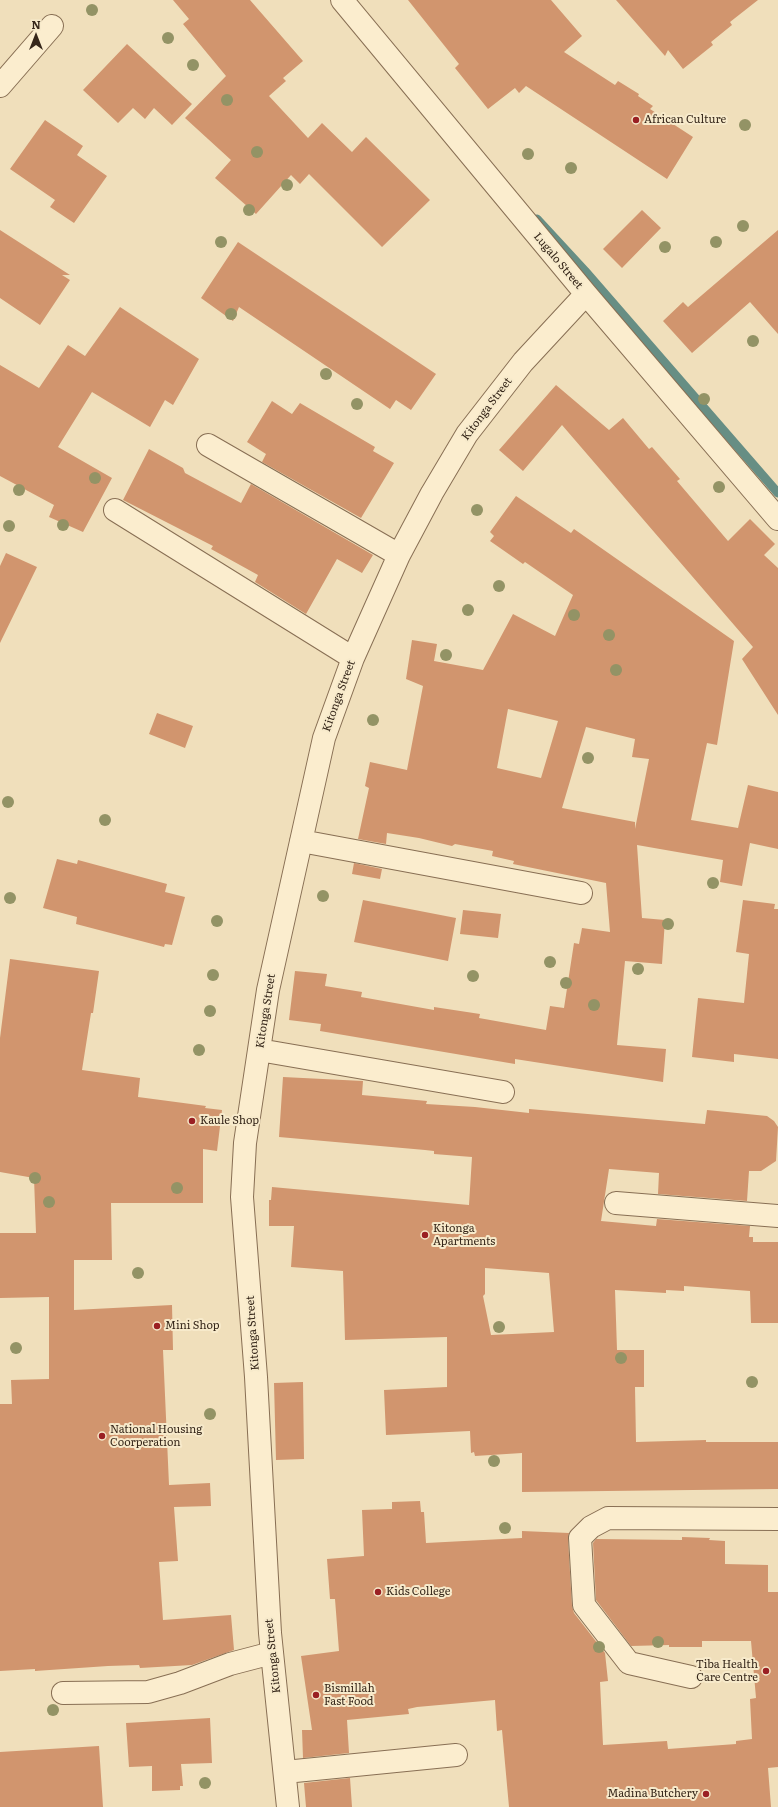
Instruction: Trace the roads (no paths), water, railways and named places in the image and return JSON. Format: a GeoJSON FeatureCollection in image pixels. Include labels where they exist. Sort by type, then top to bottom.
{"type":"FeatureCollection","features":[{"type":"Feature","properties":{"kind":"street","name":"Lugalo Street"},"geometry":{"type":"LineString","coordinates":[[342,0],[586,294],[778,519]]}},
{"type":"Feature","properties":{"kind":"street"},"geometry":{"type":"LineString","coordinates":[[0,86],[52,26]]}},
{"type":"Feature","properties":{"kind":"street","name":"Kitonga Street"},"geometry":{"type":"LineString","coordinates":[[288,1807],[270,1633],[256,1369],[242,1197],[245,1143],[268,990],[324,738],[353,658],[398,555],[467,434],[523,362],[586,294]]}},
{"type":"Feature","properties":{"kind":"street"},"geometry":{"type":"LineString","coordinates":[[208,445],[398,555]]}},
{"type":"Feature","properties":{"kind":"street"},"geometry":{"type":"LineString","coordinates":[[114,510],[353,658]]}},
{"type":"Feature","properties":{"kind":"street"},"geometry":{"type":"LineString","coordinates":[[301,841],[581,893]]}},
{"type":"Feature","properties":{"kind":"street"},"geometry":{"type":"LineString","coordinates":[[259,1050],[503,1092]]}},
{"type":"Feature","properties":{"kind":"street"},"geometry":{"type":"LineString","coordinates":[[616,1203],[778,1216]]}},
{"type":"Feature","properties":{"kind":"street"},"geometry":{"type":"LineString","coordinates":[[691,1677],[629,1663],[584,1605],[580,1538],[608,1518],[778,1519]]}},
{"type":"Feature","properties":{"kind":"street"},"geometry":{"type":"LineString","coordinates":[[63,1694],[148,1692],[180,1683],[230,1664],[272,1653]]}},
{"type":"Feature","properties":{"kind":"street"},"geometry":{"type":"LineString","coordinates":[[284,1772],[456,1755]]}},
{"type":"Feature","properties":{"kind":"waterway"},"geometry":{"type":"LineString","coordinates":[[537,219],[585,271],[778,493]]}},
{"type":"Feature","properties":{"kind":"place","name":"African Culture"},"geometry":{"type":"Point","coordinates":[636,120]}},
{"type":"Feature","properties":{"kind":"place","name":"Kaule Shop"},"geometry":{"type":"Point","coordinates":[192,1121]}},
{"type":"Feature","properties":{"kind":"place","name":"Kitonga Apartments"},"geometry":{"type":"Point","coordinates":[425,1235]}},
{"type":"Feature","properties":{"kind":"place","name":"Mini Shop"},"geometry":{"type":"Point","coordinates":[157,1326]}},
{"type":"Feature","properties":{"kind":"place","name":"National Housing Coorperation"},"geometry":{"type":"Point","coordinates":[102,1436]}},
{"type":"Feature","properties":{"kind":"place","name":"Kids College"},"geometry":{"type":"Point","coordinates":[378,1592]}},
{"type":"Feature","properties":{"kind":"place","name":"Tiba Health Care Centre"},"geometry":{"type":"Point","coordinates":[766,1671]}},
{"type":"Feature","properties":{"kind":"place","name":"Bismillah Fast Food"},"geometry":{"type":"Point","coordinates":[316,1695]}},
{"type":"Feature","properties":{"kind":"place","name":"Madina Butchery"},"geometry":{"type":"Point","coordinates":[706,1794]}}]}
